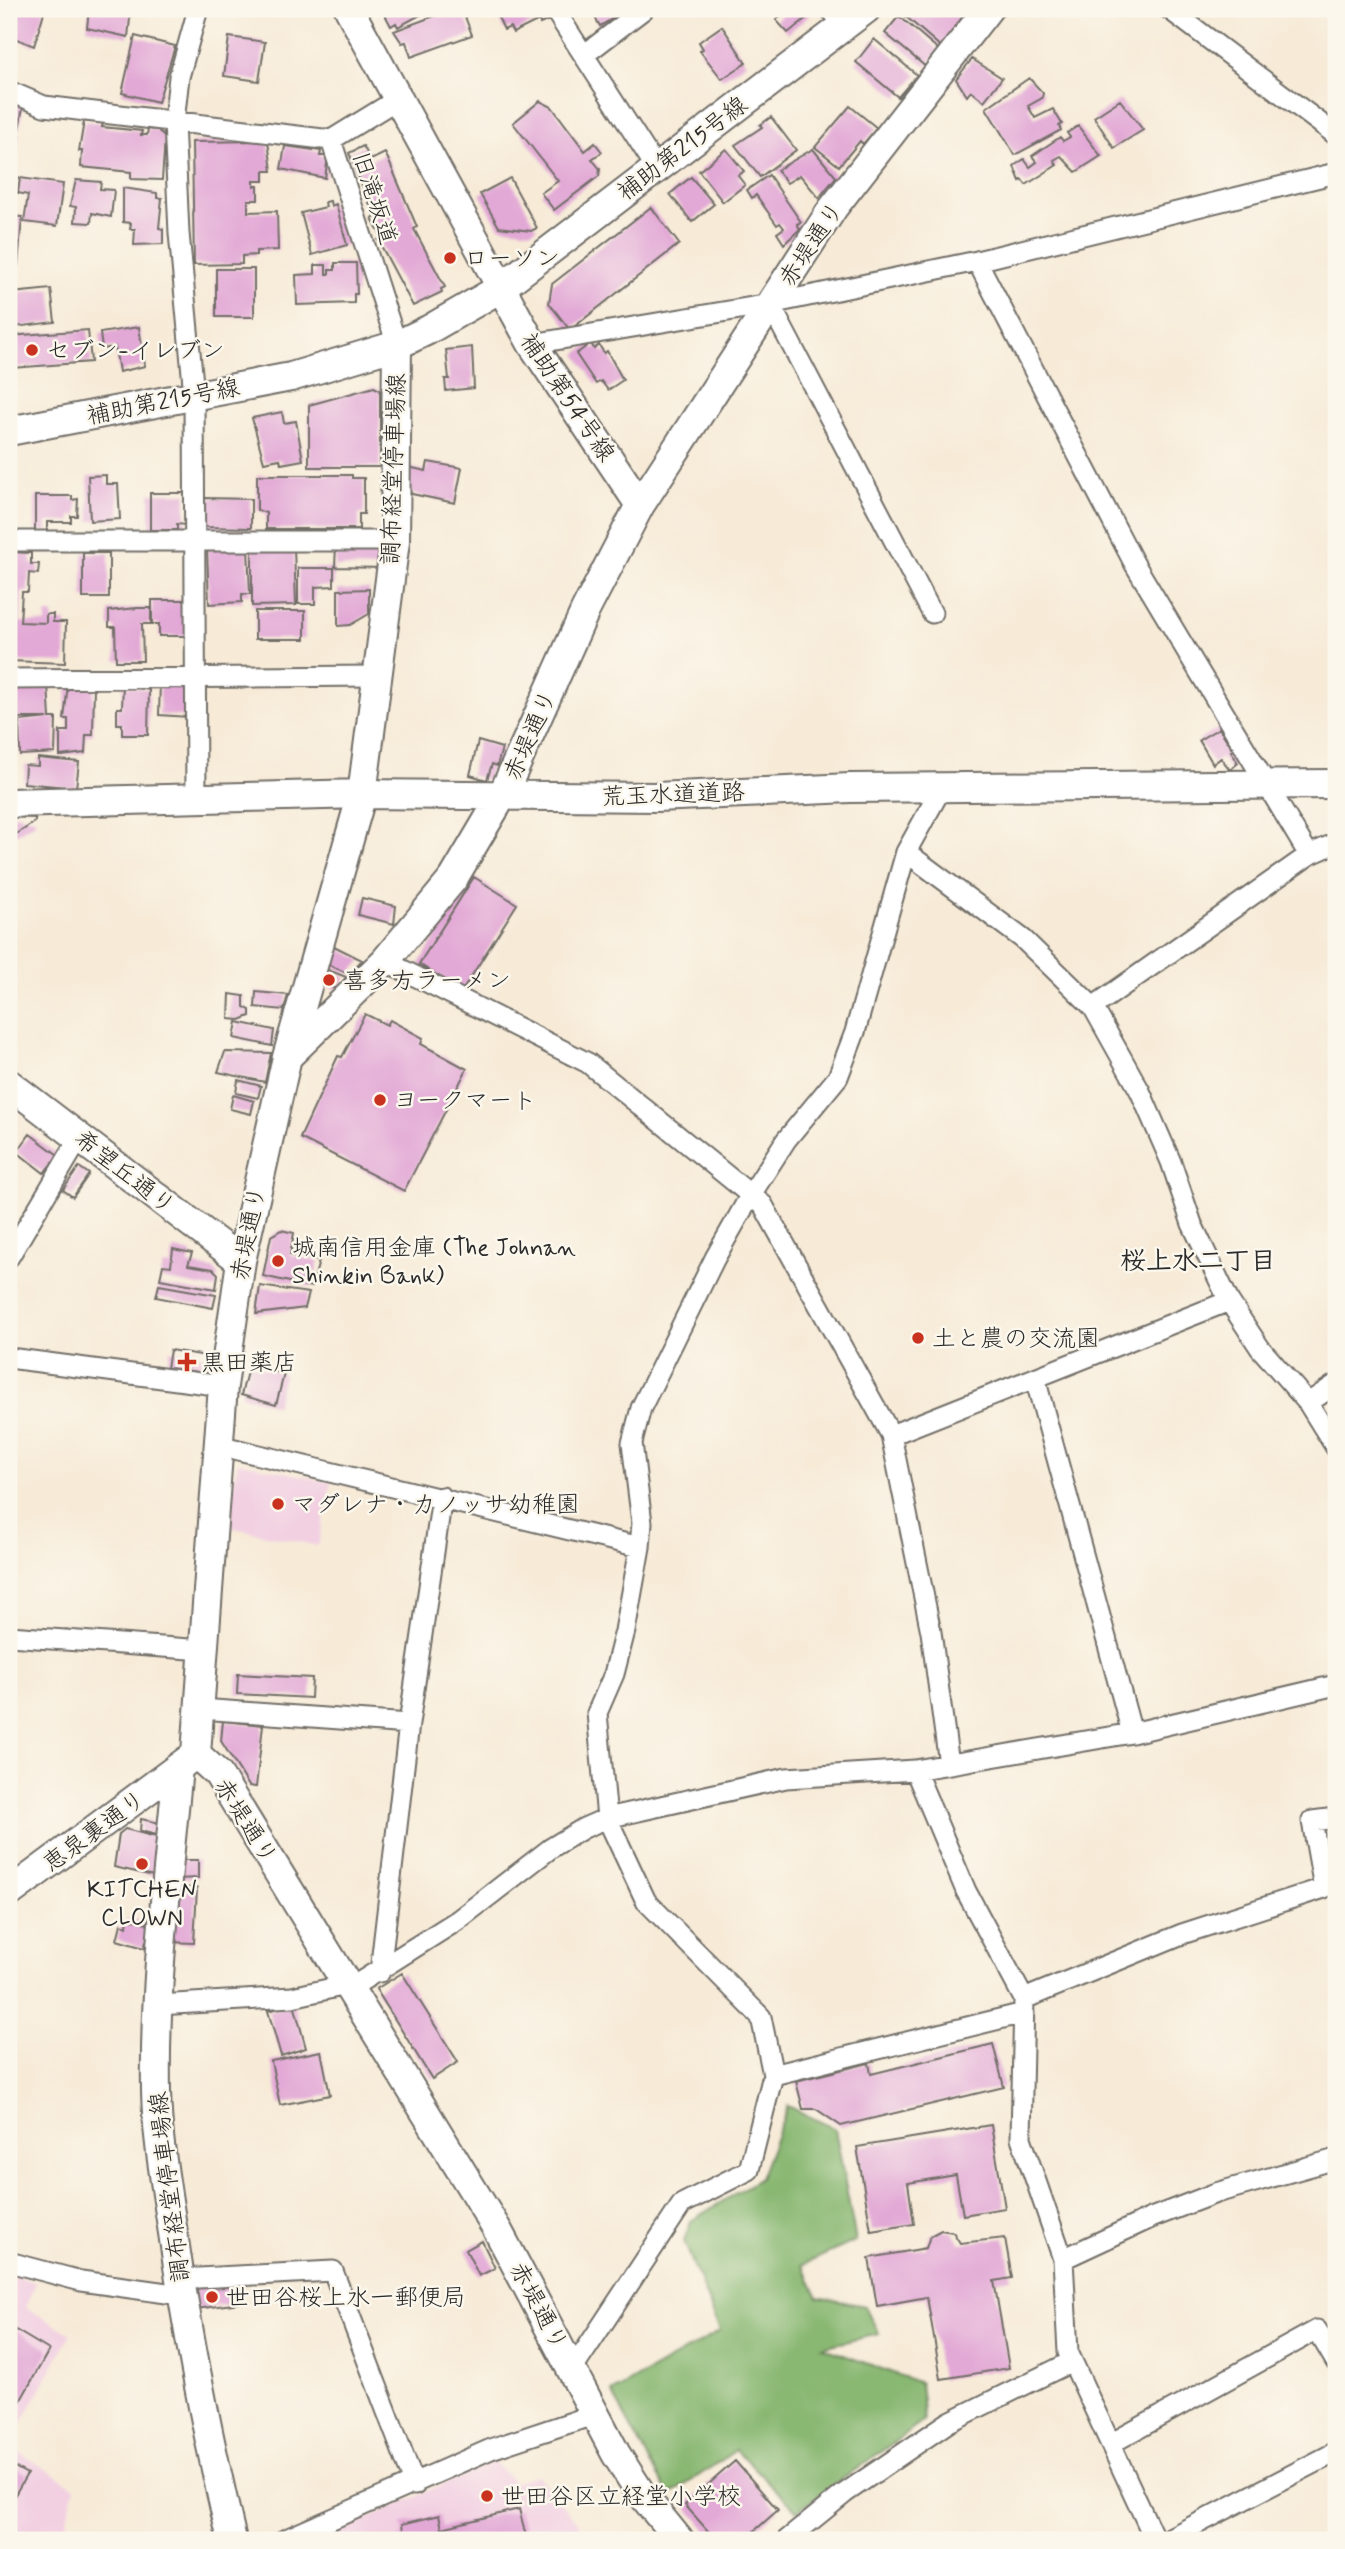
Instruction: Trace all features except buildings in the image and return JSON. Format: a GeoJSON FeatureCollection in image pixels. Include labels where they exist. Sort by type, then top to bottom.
{"type":"FeatureCollection","features":[{"type":"Feature","properties":{"kind":"main road"},"geometry":{"type":"LineString","coordinates":[[349,9],[499,289]]}},
{"type":"Feature","properties":{"kind":"main road","name":"赤堤通り"},"geometry":{"type":"LineString","coordinates":[[679,2540],[640,2491],[498,2231],[218,1774],[187,1761],[200,1709],[223,1386],[241,1261],[287,1057],[385,961],[453,879],[502,796],[584,611],[640,505],[833,208],[988,9]]}},
{"type":"Feature","properties":{"kind":"main road","name":"補助第215号線"},"geometry":{"type":"LineString","coordinates":[[499,289],[657,169],[847,14]]}},
{"type":"Feature","properties":{"kind":"main road","name":"補助第54号線"},"geometry":{"type":"LineString","coordinates":[[499,289],[532,344],[640,505]]}},
{"type":"Feature","properties":{"kind":"main road","name":"調布経堂停車場線"},"geometry":{"type":"LineString","coordinates":[[287,1057],[362,794],[395,541],[397,345],[499,289]]}},
{"type":"Feature","properties":{"kind":"main road","name":"補助第215号線"},"geometry":{"type":"LineString","coordinates":[[9,431],[291,377],[397,345]]}},
{"type":"Feature","properties":{"kind":"main road","name":"荒玉水道道路"},"geometry":{"type":"LineString","coordinates":[[9,803],[362,794],[656,797],[850,788],[1336,783]]}},
{"type":"Feature","properties":{"kind":"main road","name":"希望丘通り"},"geometry":{"type":"LineString","coordinates":[[9,1084],[241,1261]]}},
{"type":"Feature","properties":{"kind":"main road","name":"調布経堂停車場線"},"geometry":{"type":"LineString","coordinates":[[187,1761],[158,2005],[159,2138],[205,2426],[232,2540]]}},
{"type":"Feature","properties":{"kind":"main road","name":"恵泉裏通り"},"geometry":{"type":"LineString","coordinates":[[9,1893],[187,1761]]}},
{"type":"Feature","properties":{"kind":"street"},"geometry":{"type":"LineString","coordinates":[[196,800],[194,395],[179,233],[174,122],[179,77],[198,9]]}},
{"type":"Feature","properties":{"kind":"street"},"geometry":{"type":"LineString","coordinates":[[554,9],[657,169]]}},
{"type":"Feature","properties":{"kind":"street"},"geometry":{"type":"LineString","coordinates":[[584,55],[644,9]]}},
{"type":"Feature","properties":{"kind":"street"},"geometry":{"type":"LineString","coordinates":[[1168,9],[1307,116],[1336,135]]}},
{"type":"Feature","properties":{"kind":"street"},"geometry":{"type":"LineString","coordinates":[[9,91],[44,106],[331,140]]}},
{"type":"Feature","properties":{"kind":"street","name":"旧滝坂道"},"geometry":{"type":"LineString","coordinates":[[396,100],[331,140],[397,345]]}},
{"type":"Feature","properties":{"kind":"street"},"geometry":{"type":"LineString","coordinates":[[532,344],[770,304],[977,261],[1336,173]]}},
{"type":"Feature","properties":{"kind":"street"},"geometry":{"type":"LineString","coordinates":[[977,261],[1130,557],[1309,855]]}},
{"type":"Feature","properties":{"kind":"street"},"geometry":{"type":"LineString","coordinates":[[770,304],[932,613]]}},
{"type":"Feature","properties":{"kind":"street"},"geometry":{"type":"LineString","coordinates":[[9,541],[395,541]]}},
{"type":"Feature","properties":{"kind":"street"},"geometry":{"type":"LineString","coordinates":[[9,679],[377,676]]}},
{"type":"Feature","properties":{"kind":"street"},"geometry":{"type":"LineString","coordinates":[[573,2369],[682,2204],[748,2170],[773,2076],[761,2017],[646,1901],[607,1818],[597,1713],[614,1674],[625,1631],[640,1547],[642,1524],[632,1443],[641,1408],[715,1258],[786,1140],[838,1077],[855,1032],[906,852],[941,789]]}},
{"type":"Feature","properties":{"kind":"street"},"geometry":{"type":"LineString","coordinates":[[1093,1007],[1309,855],[1336,843]]}},
{"type":"Feature","properties":{"kind":"street"},"geometry":{"type":"LineString","coordinates":[[906,852],[1023,939],[1093,1007],[1140,1091],[1171,1162],[1192,1224],[1229,1301],[1260,1348],[1308,1403],[1336,1448]]}},
{"type":"Feature","properties":{"kind":"street"},"geometry":{"type":"LineString","coordinates":[[385,961],[588,1063],[763,1205],[891,1435],[931,1632],[949,1764]]}},
{"type":"Feature","properties":{"kind":"street"},"geometry":{"type":"LineString","coordinates":[[9,1257],[80,1137]]}},
{"type":"Feature","properties":{"kind":"street"},"geometry":{"type":"LineString","coordinates":[[891,1435],[1229,1301]]}},
{"type":"Feature","properties":{"kind":"street"},"geometry":{"type":"LineString","coordinates":[[9,1359],[223,1386]]}},
{"type":"Feature","properties":{"kind":"street"},"geometry":{"type":"LineString","coordinates":[[1035,1378],[1132,1733]]}},
{"type":"Feature","properties":{"kind":"street"},"geometry":{"type":"LineString","coordinates":[[1308,1403],[1336,1384]]}},
{"type":"Feature","properties":{"kind":"street"},"geometry":{"type":"LineString","coordinates":[[218,1445],[443,1497],[640,1547]]}},
{"type":"Feature","properties":{"kind":"street"},"geometry":{"type":"LineString","coordinates":[[380,1972],[410,1724],[443,1497]]}},
{"type":"Feature","properties":{"kind":"street"},"geometry":{"type":"LineString","coordinates":[[9,1636],[204,1650]]}},
{"type":"Feature","properties":{"kind":"street"},"geometry":{"type":"LineString","coordinates":[[158,2005],[292,1997],[347,1987],[380,1972],[458,1920],[551,1848],[607,1818],[786,1779],[915,1770],[1132,1733],[1336,1685]]}},
{"type":"Feature","properties":{"kind":"street"},"geometry":{"type":"LineString","coordinates":[[200,1709],[410,1724]]}},
{"type":"Feature","properties":{"kind":"street"},"geometry":{"type":"LineString","coordinates":[[915,1770],[965,1891],[1024,2006],[1021,2138],[1063,2259],[1064,2322],[1070,2362],[1112,2443],[1155,2540]]}},
{"type":"Feature","properties":{"kind":"street"},"geometry":{"type":"LineString","coordinates":[[773,2076],[1024,2006],[1182,1934],[1324,1888],[1312,1821],[1336,1818]]}},
{"type":"Feature","properties":{"kind":"street"},"geometry":{"type":"LineString","coordinates":[[1063,2259],[1151,2218],[1216,2193],[1336,2159]]}},
{"type":"Feature","properties":{"kind":"street"},"geometry":{"type":"LineString","coordinates":[[9,2262],[82,2281],[181,2287],[333,2271],[415,2485]]}},
{"type":"Feature","properties":{"kind":"street"},"geometry":{"type":"LineString","coordinates":[[1112,2443],[1317,2330],[1336,2362]]}},
{"type":"Feature","properties":{"kind":"street"},"geometry":{"type":"LineString","coordinates":[[787,2540],[845,2493],[949,2422],[1070,2362]]}},
{"type":"Feature","properties":{"kind":"street"},"geometry":{"type":"LineString","coordinates":[[284,2540],[415,2485],[491,2449],[596,2414]]}},
{"type":"Feature","properties":{"kind":"street"},"geometry":{"type":"LineString","coordinates":[[1166,2540],[1336,2452]]}},
{"type":"Feature","properties":{"kind":"shaded area","name":"マダレナ・カノッサ幼稚園"},"geometry":{"type":"Polygon","coordinates":[[[238,1462],[331,1482],[318,1546],[225,1526],[238,1462]]]}},
{"type":"Feature","properties":{"kind":"shaded area"},"geometry":{"type":"Polygon","coordinates":[[[9,2274],[36,2283],[25,2307],[71,2334],[9,2446],[9,2274]]]}},
{"type":"Feature","properties":{"kind":"shaded area"},"geometry":{"type":"Polygon","coordinates":[[[9,2446],[75,2487],[62,2540],[9,2540],[9,2446]]]}},
{"type":"Feature","properties":{"kind":"shaded area","name":"世田谷区立経堂小学校"},"geometry":{"type":"Polygon","coordinates":[[[494,2462],[514,2483],[537,2475],[580,2526],[584,2540],[318,2540],[494,2462]]]}},
{"type":"Feature","properties":{"kind":"green space"},"geometry":{"type":"Polygon","coordinates":[[[788,2106],[835,2129],[856,2241],[802,2265],[818,2297],[865,2306],[879,2334],[822,2347],[920,2383],[924,2421],[797,2511],[736,2450],[669,2496],[612,2393],[720,2331],[684,2241],[691,2221],[760,2178],[788,2106]]]}},
{"type":"Feature","properties":{"kind":"place","name":"ローソン"},"geometry":{"type":"Point","coordinates":[450,258]}},
{"type":"Feature","properties":{"kind":"place","name":"セブン-イレブン"},"geometry":{"type":"Point","coordinates":[32,350]}},
{"type":"Feature","properties":{"kind":"place","name":"喜多方ラーメン"},"geometry":{"type":"Point","coordinates":[329,980]}},
{"type":"Feature","properties":{"kind":"place","name":"ヨークマート"},"geometry":{"type":"Point","coordinates":[380,1100]}},
{"type":"Feature","properties":{"kind":"place","name":"城南信用金庫 (The Johnan Shinkin Bank)"},"geometry":{"type":"Point","coordinates":[278,1261]}},
{"type":"Feature","properties":{"kind":"place","name":"土と農の交流園"},"geometry":{"type":"Point","coordinates":[918,1338]}},
{"type":"Feature","properties":{"kind":"place","name":"黒田薬店"},"geometry":{"type":"Point","coordinates":[187,1362]}},
{"type":"Feature","properties":{"kind":"place","name":"マダレナ・カノッサ幼稚園"},"geometry":{"type":"Point","coordinates":[278,1504]}},
{"type":"Feature","properties":{"kind":"place","name":"KITCHEN CLOWN"},"geometry":{"type":"Point","coordinates":[142,1864]}},
{"type":"Feature","properties":{"kind":"place","name":"世田谷桜上水一郵便局"},"geometry":{"type":"Point","coordinates":[212,2297]}},
{"type":"Feature","properties":{"kind":"place","name":"世田谷区立経堂小学校"},"geometry":{"type":"Point","coordinates":[487,2496]}},
{"type":"Feature","properties":{"kind":"district","name":"桜上水二丁目"},"geometry":{"type":"Point","coordinates":[1198,1260]}}]}
